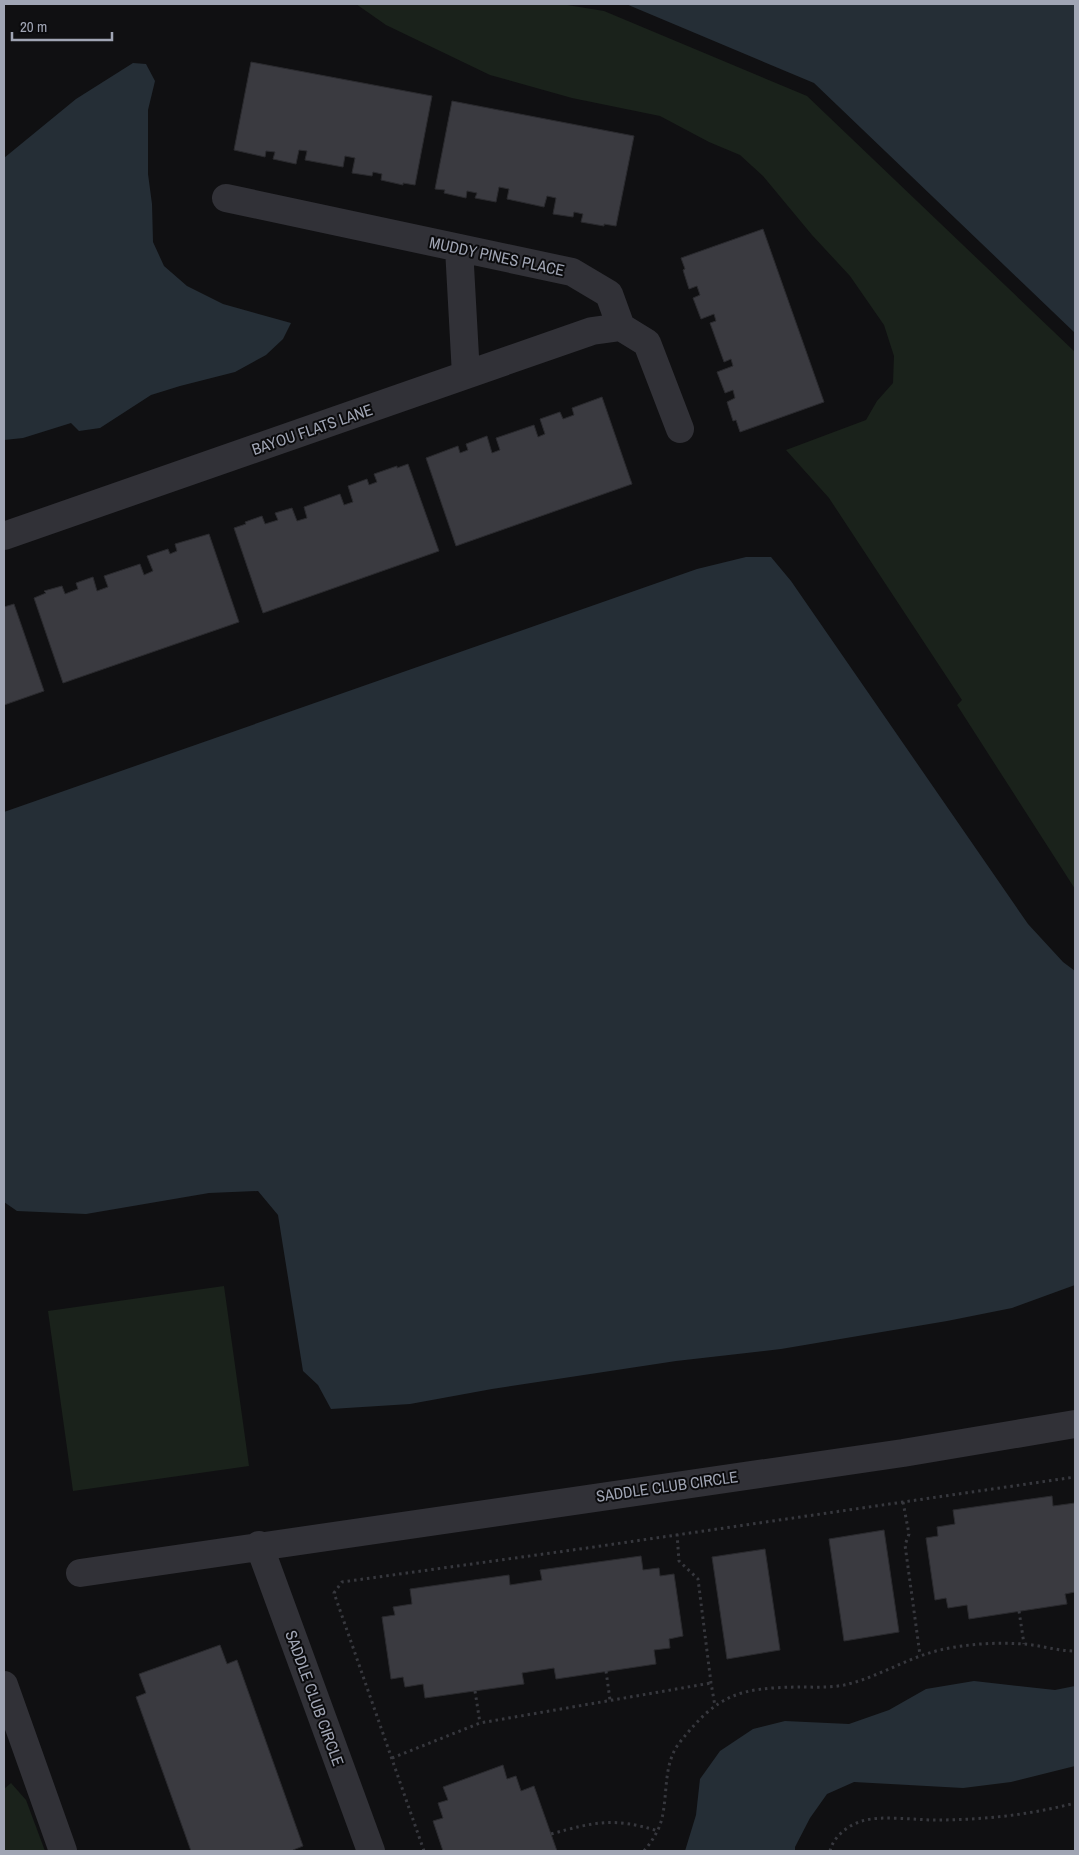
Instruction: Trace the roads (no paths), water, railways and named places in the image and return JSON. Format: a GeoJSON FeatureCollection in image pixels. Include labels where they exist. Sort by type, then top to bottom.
{"type":"FeatureCollection","features":[{"type":"Feature","properties":{"kind":"street","name":"MUDDY PINES PLACE"},"geometry":{"type":"LineString","coordinates":[[226,198],[572,272],[609,294],[621,327]]}},
{"type":"Feature","properties":{"kind":"street"},"geometry":{"type":"LineString","coordinates":[[459,248],[466,375]]}},
{"type":"Feature","properties":{"kind":"street"},"geometry":{"type":"LineString","coordinates":[[621,327],[647,343],[680,429]]}},
{"type":"Feature","properties":{"kind":"street","name":"BAYOU FLATS LANE"},"geometry":{"type":"LineString","coordinates":[[4,536],[592,331],[621,327]]}},
{"type":"Feature","properties":{"kind":"street","name":"SADDLE CLUB CIRCLE"},"geometry":{"type":"LineString","coordinates":[[80,1573],[259,1545],[894,1454],[1075,1424]]}},
{"type":"Feature","properties":{"kind":"street","name":"SADDLE CLUB CIRCLE"},"geometry":{"type":"LineString","coordinates":[[259,1545],[371,1851]]}},
{"type":"Feature","properties":{"kind":"street"},"geometry":{"type":"LineString","coordinates":[[4,1685],[63,1851]]}}]}
